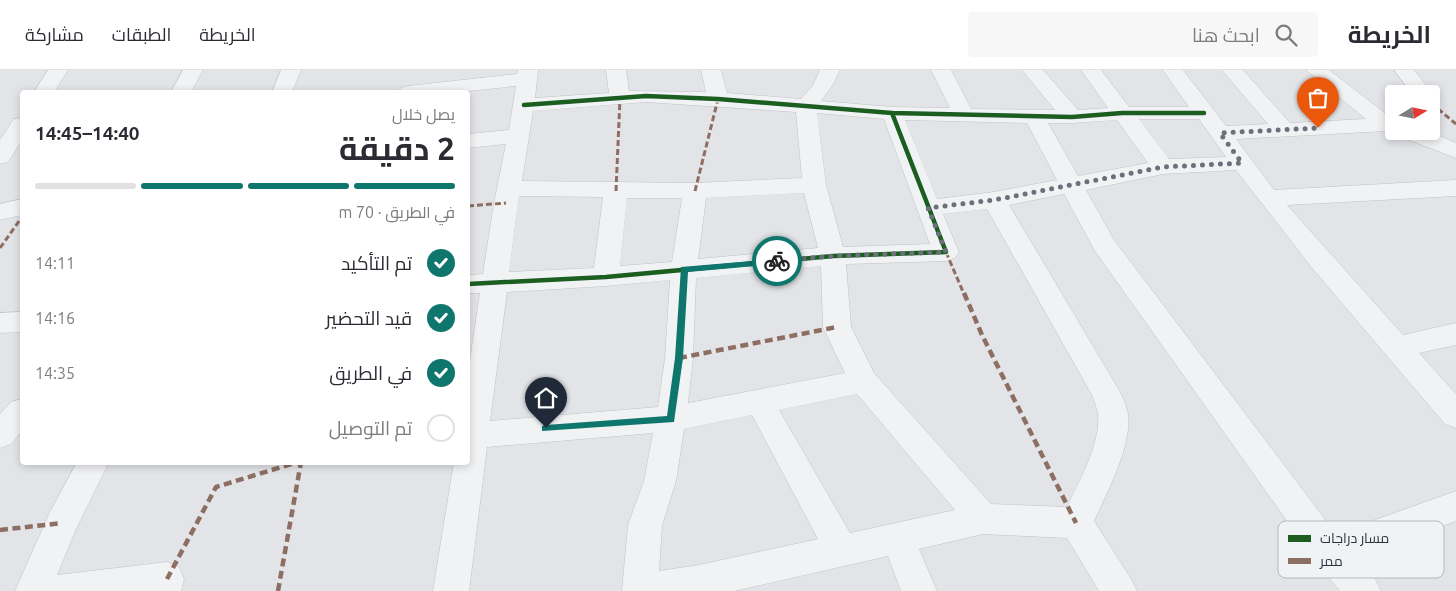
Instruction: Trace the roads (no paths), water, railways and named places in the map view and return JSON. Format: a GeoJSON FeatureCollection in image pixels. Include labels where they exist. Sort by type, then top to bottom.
{"type":"FeatureCollection","features":[{"type":"Feature","properties":{"kind":"street"},"geometry":{"type":"LineString","coordinates":[[45,90],[58,70]]}},
{"type":"Feature","properties":{"kind":"street"},"geometry":{"type":"LineString","coordinates":[[182,90],[193,70]]}},
{"type":"Feature","properties":{"kind":"street"},"geometry":{"type":"LineString","coordinates":[[283,90],[291,70]]}},
{"type":"Feature","properties":{"kind":"street"},"geometry":{"type":"LineString","coordinates":[[616,70],[620,98]]}},
{"type":"Feature","properties":{"kind":"street"},"geometry":{"type":"LineString","coordinates":[[711,70],[718,99]]}},
{"type":"Feature","properties":{"kind":"street"},"geometry":{"type":"LineString","coordinates":[[830,70],[822,86],[806,107],[814,185],[833,256],[837,327],[863,381],[983,519]]}},
{"type":"Feature","properties":{"kind":"street"},"geometry":{"type":"LineString","coordinates":[[941,70],[964,115]]}},
{"type":"Feature","properties":{"kind":"street"},"geometry":{"type":"LineString","coordinates":[[1032,70],[1072,117]]}},
{"type":"Feature","properties":{"kind":"street"},"geometry":{"type":"LineString","coordinates":[[1091,70],[1163,167]]}},
{"type":"Feature","properties":{"kind":"street"},"geometry":{"type":"LineString","coordinates":[[1172,70],[1268,198],[1322,263],[1397,346],[1456,416]]}},
{"type":"Feature","properties":{"kind":"street"},"geometry":{"type":"LineString","coordinates":[[1232,70],[1285,131]]}},
{"type":"Feature","properties":{"kind":"street"},"geometry":{"type":"LineString","coordinates":[[1316,70],[1360,105],[1385,121]]}},
{"type":"Feature","properties":{"kind":"street"},"geometry":{"type":"LineString","coordinates":[[1404,70],[1416,85]]}},
{"type":"Feature","properties":{"kind":"street"},"geometry":{"type":"LineString","coordinates":[[422,90],[528,75],[509,188],[496,282],[477,342],[471,436],[671,419],[863,381]]}},
{"type":"Feature","properties":{"kind":"street"},"geometry":{"type":"LineString","coordinates":[[524,105],[646,96],[718,99],[892,113],[1072,117],[1122,113],[1204,113]]}},
{"type":"Feature","properties":{"kind":"street"},"geometry":{"type":"LineString","coordinates":[[1360,105],[1385,104]]}},
{"type":"Feature","properties":{"kind":"street"},"geometry":{"type":"LineString","coordinates":[[470,284],[606,277],[833,256],[946,252],[892,113]]}},
{"type":"Feature","properties":{"kind":"street"},"geometry":{"type":"LineString","coordinates":[[1034,116],[1104,245],[1306,521]]}},
{"type":"Feature","properties":{"kind":"street"},"geometry":{"type":"LineString","coordinates":[[1220,133],[1285,131],[1335,126],[1385,128]]}},
{"type":"Feature","properties":{"kind":"street"},"geometry":{"type":"LineString","coordinates":[[0,157],[16,131]]}},
{"type":"Feature","properties":{"kind":"street"},"geometry":{"type":"LineString","coordinates":[[470,141],[519,136]]}},
{"type":"Feature","properties":{"kind":"street"},"geometry":{"type":"LineString","coordinates":[[1427,140],[1456,151]]}},
{"type":"Feature","properties":{"kind":"street"},"geometry":{"type":"LineString","coordinates":[[928,208],[994,200],[1163,167],[1242,163]]}},
{"type":"Feature","properties":{"kind":"street"},"geometry":{"type":"LineString","coordinates":[[509,188],[695,191],[814,185]]}},
{"type":"Feature","properties":{"kind":"street"},"geometry":{"type":"LineString","coordinates":[[1268,198],[1456,188]]}},
{"type":"Feature","properties":{"kind":"street"},"geometry":{"type":"LineString","coordinates":[[606,277],[616,191]]}},
{"type":"Feature","properties":{"kind":"street"},"geometry":{"type":"LineString","coordinates":[[640,591],[644,525],[660,481],[671,419],[679,358],[684,269],[695,191]]}},
{"type":"Feature","properties":{"kind":"street"},"geometry":{"type":"LineString","coordinates":[[994,200],[1106,393],[1114,415],[1108,443],[1076,523]]}},
{"type":"Feature","properties":{"kind":"street"},"geometry":{"type":"LineString","coordinates":[[0,212],[20,207]]}},
{"type":"Feature","properties":{"kind":"street"},"geometry":{"type":"LineString","coordinates":[[0,323],[20,322]]}},
{"type":"Feature","properties":{"kind":"street"},"geometry":{"type":"LineString","coordinates":[[1397,346],[1456,334]]}},
{"type":"Feature","properties":{"kind":"street"},"geometry":{"type":"LineString","coordinates":[[759,401],[841,549]]}},
{"type":"Feature","properties":{"kind":"street"},"geometry":{"type":"LineString","coordinates":[[0,435],[20,413]]}},
{"type":"Feature","properties":{"kind":"street"},"geometry":{"type":"LineString","coordinates":[[33,591],[62,523],[92,465]]}},
{"type":"Feature","properties":{"kind":"street"},"geometry":{"type":"LineString","coordinates":[[451,591],[467,465]]}},
{"type":"Feature","properties":{"kind":"street"},"geometry":{"type":"LineString","coordinates":[[1432,521],[1452,515]]}},
{"type":"Feature","properties":{"kind":"street"},"geometry":{"type":"LineString","coordinates":[[644,591],[699,582],[983,519],[1076,523]]}},
{"type":"Feature","properties":{"kind":"street"},"geometry":{"type":"LineString","coordinates":[[1076,523],[1119,591]]}},
{"type":"Feature","properties":{"kind":"street"},"geometry":{"type":"LineString","coordinates":[[897,537],[919,591]]}},
{"type":"Feature","properties":{"kind":"street"},"geometry":{"type":"LineString","coordinates":[[1352,578],[1363,591]]}},
{"type":"Feature","properties":{"kind":"street"},"geometry":{"type":"LineString","coordinates":[[60,591],[167,579],[163,591]]}}]}
